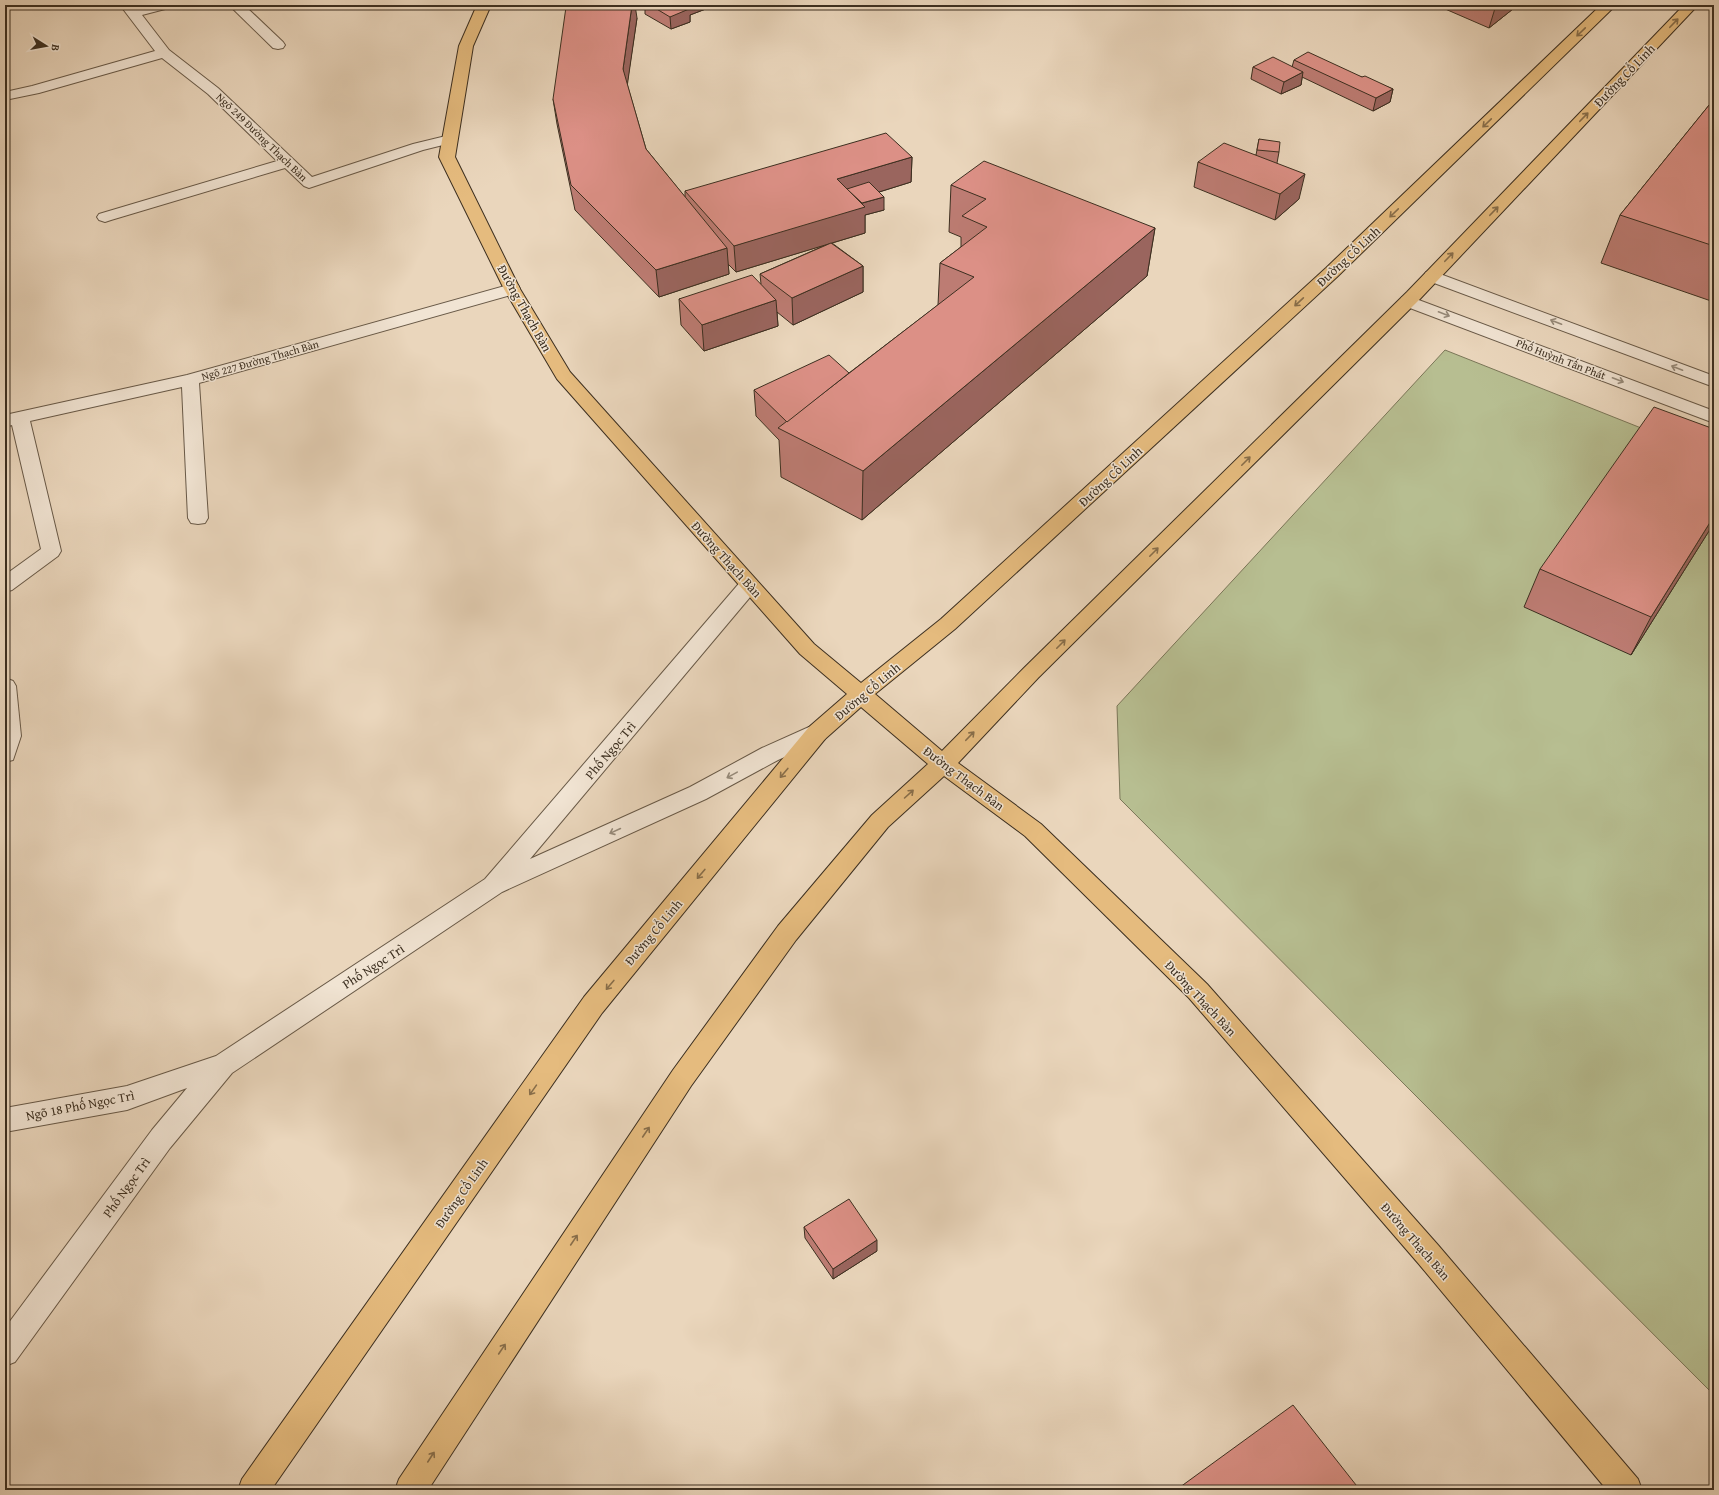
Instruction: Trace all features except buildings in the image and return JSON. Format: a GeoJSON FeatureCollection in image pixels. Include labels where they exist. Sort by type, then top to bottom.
{"type":"FeatureCollection","features":[{"type":"Feature","properties":{"kind":"main road","name":"Đường Thạch Bàn"},"geometry":{"type":"LineString","coordinates":[[484,5],[466,46],[447,157],[512,289],[563,375],[807,649],[943,764],[1033,830],[1198,992],[1428,1254],[1627,1490]]}},
{"type":"Feature","properties":{"kind":"main road","name":"Đường Cổ Linh"},"geometry":{"type":"LineString","coordinates":[[253,1490],[593,1005],[817,733],[860,695],[948,624],[1332,272],[1609,5]]}},
{"type":"Feature","properties":{"kind":"main road","name":"Đường Cổ Linh"},"geometry":{"type":"LineString","coordinates":[[410,1490],[682,1078],[787,933],[880,820],[943,764],[1043,662],[1432,276],[1691,5]]}},
{"type":"Feature","properties":{"kind":"street"},"geometry":{"type":"LineString","coordinates":[[130,9],[164,5]]}},
{"type":"Feature","properties":{"kind":"street"},"geometry":{"type":"LineString","coordinates":[[236,5],[278,46]]}},
{"type":"Feature","properties":{"kind":"street","name":"Ngõ 249 Đường Thạch Bàn"},"geometry":{"type":"LineString","coordinates":[[130,9],[164,53],[213,91],[308,183],[418,146],[450,139]]}},
{"type":"Feature","properties":{"kind":"street"},"geometry":{"type":"LineString","coordinates":[[5,96],[34,90],[164,53]]}},
{"type":"Feature","properties":{"kind":"street"},"geometry":{"type":"LineString","coordinates":[[105,217],[286,163]]}},
{"type":"Feature","properties":{"kind":"street"},"geometry":{"type":"LineString","coordinates":[[1432,276],[1714,382]]}},
{"type":"Feature","properties":{"kind":"street","name":"Ngõ 227 Đường Thạch Bàn"},"geometry":{"type":"LineString","coordinates":[[12,420],[190,380],[512,289]]}},
{"type":"Feature","properties":{"kind":"street","name":"Phố Huỳnh Tấn Phát"},"geometry":{"type":"LineString","coordinates":[[1408,300],[1714,417]]}},
{"type":"Feature","properties":{"kind":"street"},"geometry":{"type":"LineString","coordinates":[[190,380],[198,518]]}},
{"type":"Feature","properties":{"kind":"street"},"geometry":{"type":"LineString","coordinates":[[5,585],[51,551],[12,420]]}},
{"type":"Feature","properties":{"kind":"street","name":"Phố Ngọc Trì"},"geometry":{"type":"LineString","coordinates":[[5,1352],[161,1139],[223,1065],[493,886],[749,585]]}},
{"type":"Feature","properties":{"kind":"street"},"geometry":{"type":"LineString","coordinates":[[5,686],[10,736],[5,754]]}},
{"type":"Feature","properties":{"kind":"street"},"geometry":{"type":"LineString","coordinates":[[493,886],[698,793],[770,754],[817,733]]}},
{"type":"Feature","properties":{"kind":"street","name":"Ngõ 18 Phố Ngọc Trì"},"geometry":{"type":"LineString","coordinates":[[5,1120],[127,1098],[223,1065]]}},
{"type":"Feature","properties":{"kind":"green space"},"geometry":{"type":"Polygon","coordinates":[[[1445,350],[1714,457],[1714,1395],[1120,799],[1117,706],[1445,350]]]}}]}
